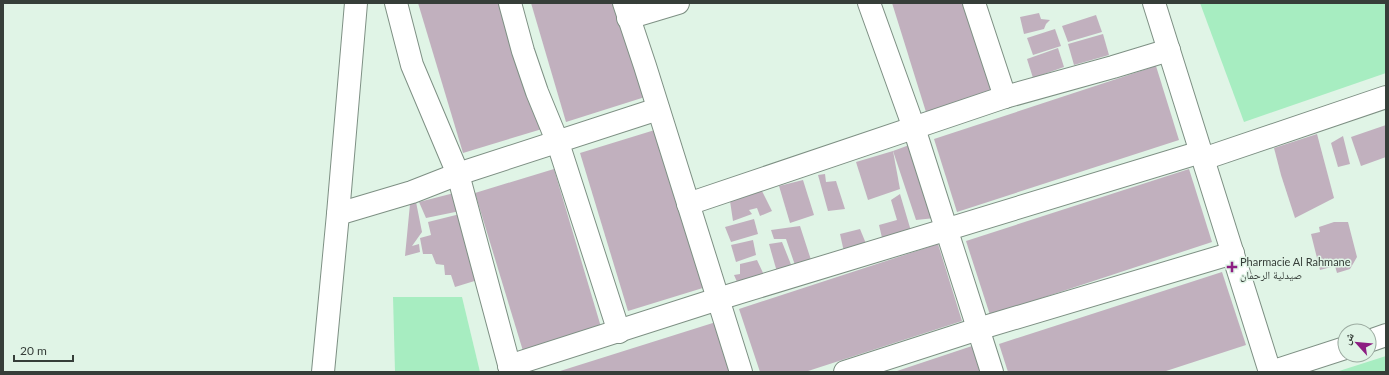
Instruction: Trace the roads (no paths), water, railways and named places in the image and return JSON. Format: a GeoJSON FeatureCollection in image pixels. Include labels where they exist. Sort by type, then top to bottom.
{"type":"FeatureCollection","features":[{"type":"Feature","properties":{"kind":"street"},"geometry":{"type":"LineString","coordinates":[[322,372],[338,214],[356,3]]}},
{"type":"Feature","properties":{"kind":"street"},"geometry":{"type":"LineString","coordinates":[[396,3],[412,65],[458,174],[510,369],[718,300],[947,230],[1202,155],[1386,97]]}},
{"type":"Feature","properties":{"kind":"street"},"geometry":{"type":"LineString","coordinates":[[510,3],[534,85],[558,143],[619,332]]}},
{"type":"Feature","properties":{"kind":"street"},"geometry":{"type":"LineString","coordinates":[[678,3],[626,11],[645,66],[741,372]]}},
{"type":"Feature","properties":{"kind":"street"},"geometry":{"type":"LineString","coordinates":[[870,3],[914,128],[992,372]]}},
{"type":"Feature","properties":{"kind":"street"},"geometry":{"type":"LineString","coordinates":[[974,3],[1005,97]]}},
{"type":"Feature","properties":{"kind":"street"},"geometry":{"type":"LineString","coordinates":[[1154,3],[1271,372],[1337,351]]}},
{"type":"Feature","properties":{"kind":"street"},"geometry":{"type":"LineString","coordinates":[[688,204],[1005,97],[1169,50]]}},
{"type":"Feature","properties":{"kind":"street"},"geometry":{"type":"LineString","coordinates":[[338,214],[405,194],[458,174],[558,143],[658,109]]}},
{"type":"Feature","properties":{"kind":"street"},"geometry":{"type":"LineString","coordinates":[[845,372],[978,329],[1233,253]]}},
{"type":"Feature","properties":{"kind":"place","name":"Pharmacie Al Rahmane صيدلية الرحمان"},"geometry":{"type":"Point","coordinates":[1232,267]}}]}
